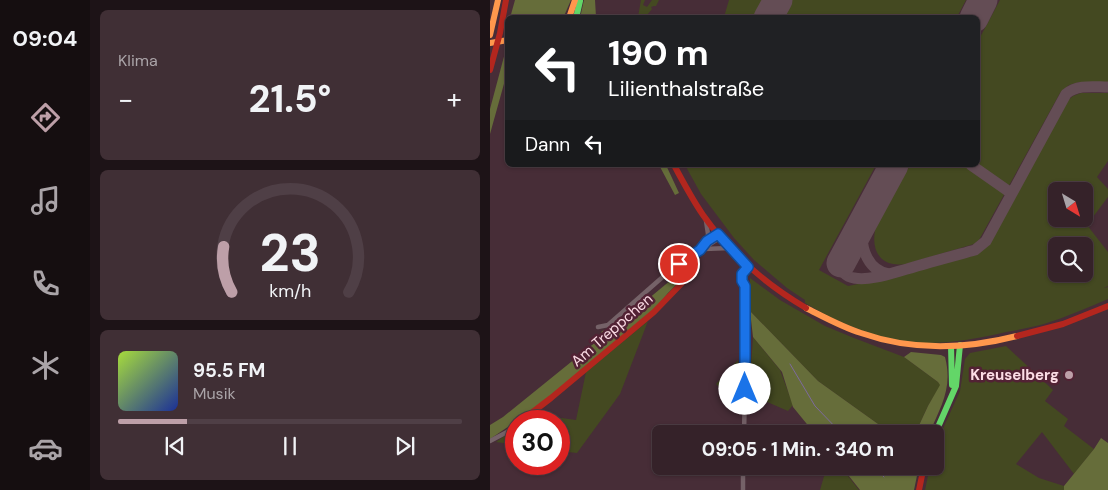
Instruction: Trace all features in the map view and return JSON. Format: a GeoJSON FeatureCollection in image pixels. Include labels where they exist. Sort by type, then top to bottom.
{"type":"FeatureCollection","features":[{"type":"Feature","properties":{"kind":"main road"},"geometry":{"type":"LineString","coordinates":[[490,36],[498,0]]}},
{"type":"Feature","properties":{"kind":"main road"},"geometry":{"type":"LineString","coordinates":[[500,33],[506,0]]}},
{"type":"Feature","properties":{"kind":"main road"},"geometry":{"type":"LineString","coordinates":[[506,15],[511,0]]}},
{"type":"Feature","properties":{"kind":"main road"},"geometry":{"type":"LineString","coordinates":[[570,15],[574,0]]}},
{"type":"Feature","properties":{"kind":"main road"},"geometry":{"type":"LineString","coordinates":[[577,15],[580,0]]}},
{"type":"Feature","properties":{"kind":"main road"},"geometry":{"type":"LineString","coordinates":[[490,70],[505,18]]}},
{"type":"Feature","properties":{"kind":"main road"},"geometry":{"type":"LineString","coordinates":[[490,42],[505,40]]}},
{"type":"Feature","properties":{"kind":"main road"},"geometry":{"type":"LineString","coordinates":[[675,167],[689,194],[706,220],[748,267],[793,300],[842,326],[867,336],[915,346],[960,345],[1036,332],[1081,318],[1108,306]]}},
{"type":"Feature","properties":{"kind":"main road","name":"Am Treppchen"},"geometry":{"type":"LineString","coordinates":[[536,410],[654,312],[684,281],[679,264]]}},
{"type":"Feature","properties":{"kind":"main road"},"geometry":{"type":"LineString","coordinates":[[939,425],[956,386],[960,345]]}},
{"type":"Feature","properties":{"kind":"main road"},"geometry":{"type":"LineString","coordinates":[[951,346],[952,394]]}},
{"type":"Feature","properties":{"kind":"main road"},"geometry":{"type":"LineString","coordinates":[[919,490],[922,475]]}},
{"type":"Feature","properties":{"kind":"street"},"geometry":{"type":"LineString","coordinates":[[706,220],[707,241]]}},
{"type":"Feature","properties":{"kind":"street"},"geometry":{"type":"LineString","coordinates":[[700,250],[707,241],[719,235]]}},
{"type":"Feature","properties":{"kind":"street"},"geometry":{"type":"LineString","coordinates":[[598,327],[608,325],[679,264],[719,235]]}},
{"type":"Feature","properties":{"kind":"street"},"geometry":{"type":"LineString","coordinates":[[700,250],[730,248]]}},
{"type":"Feature","properties":{"kind":"street"},"geometry":{"type":"LineString","coordinates":[[744,425],[745,286],[742,281],[742,274],[748,267]]}},
{"type":"Feature","properties":{"kind":"street"},"geometry":{"type":"LineString","coordinates":[[490,441],[505,433]]}},
{"type":"Feature","properties":{"kind":"street"},"geometry":{"type":"LineString","coordinates":[[743,475],[743,490]]}},
{"type":"Feature","properties":{"kind":"green space"},"geometry":{"type":"Polygon","coordinates":[[[515,0],[571,0],[564,15],[511,15],[515,0]]]}},
{"type":"Feature","properties":{"kind":"green space"},"geometry":{"type":"Polygon","coordinates":[[[584,0],[595,0],[596,15],[581,15],[584,0]]]}},
{"type":"Feature","properties":{"kind":"green space"},"geometry":{"type":"Polygon","coordinates":[[[641,0],[645,0],[643,5],[647,7],[652,0],[659,0],[656,6],[651,7],[652,9],[647,15],[638,15],[641,0]]]}},
{"type":"Feature","properties":{"kind":"green space"},"geometry":{"type":"Polygon","coordinates":[[[729,0],[966,0],[958,15],[725,15],[729,0]]]}},
{"type":"Feature","properties":{"kind":"green space"},"geometry":{"type":"Polygon","coordinates":[[[1000,0],[1108,0],[1108,82],[1080,82],[1069,85],[1060,93],[979,240],[974,244],[906,264],[889,263],[879,255],[874,242],[874,234],[876,226],[909,167],[980,167],[980,37],[1000,0]]]}},
{"type":"Feature","properties":{"kind":"green space"},"geometry":{"type":"Polygon","coordinates":[[[505,53],[505,80],[490,134],[490,109],[505,53]]]}},
{"type":"Feature","properties":{"kind":"green space"},"geometry":{"type":"Polygon","coordinates":[[[1081,93],[1108,93],[1108,161],[1097,177],[1108,189],[1108,197],[1093,217],[1093,182],[1048,182],[1048,228],[1089,228],[1108,252],[1108,286],[1104,288],[1108,287],[1108,299],[1044,324],[977,338],[927,343],[879,336],[848,325],[805,303],[805,300],[787,288],[754,260],[734,238],[701,194],[686,167],[875,167],[819,270],[848,286],[903,275],[977,254],[987,247],[1067,101],[1081,93]]]}},
{"type":"Feature","properties":{"kind":"green space"},"geometry":{"type":"Polygon","coordinates":[[[660,167],[667,167],[679,193],[675,195],[660,167]]]}},
{"type":"Feature","properties":{"kind":"green space"},"geometry":{"type":"Polygon","coordinates":[[[677,275],[681,280],[654,310],[533,410],[512,410],[597,341],[602,331],[610,329],[641,302],[642,304],[677,275]]]}},
{"type":"Feature","properties":{"kind":"green space"},"geometry":{"type":"Polygon","coordinates":[[[750,278],[780,300],[825,326],[904,357],[941,385],[919,425],[879,425],[818,381],[750,311],[750,278]]]}},
{"type":"Feature","properties":{"kind":"green space"},"geometry":{"type":"Polygon","coordinates":[[[750,311],[818,381],[879,425],[808,425],[793,407],[782,372],[753,337],[750,311]]]}},
{"type":"Feature","properties":{"kind":"green space"},"geometry":{"type":"Polygon","coordinates":[[[648,321],[620,394],[577,453],[570,452],[570,419],[576,420],[586,372],[648,321]]]}},
{"type":"Feature","properties":{"kind":"green space"},"geometry":{"type":"Polygon","coordinates":[[[753,337],[780,370],[793,405],[788,411],[749,394],[753,337]]]}},
{"type":"Feature","properties":{"kind":"green space"},"geometry":{"type":"Polygon","coordinates":[[[1006,346],[1053,390],[1045,401],[1068,419],[1064,426],[1094,449],[1074,474],[1042,432],[1016,464],[1039,478],[1064,486],[1064,490],[925,490],[928,475],[944,475],[944,426],[960,391],[965,359],[970,353],[1006,346]]]}},
{"type":"Feature","properties":{"kind":"green space"},"geometry":{"type":"Polygon","coordinates":[[[911,352],[945,357],[948,378],[947,388],[933,425],[919,425],[940,385],[904,357],[911,352]]]}},
{"type":"Feature","properties":{"kind":"green space"},"geometry":{"type":"Polygon","coordinates":[[[738,360],[739,397],[723,390],[716,384],[738,360]]]}},
{"type":"Feature","properties":{"kind":"green space"},"geometry":{"type":"Polygon","coordinates":[[[505,415],[505,429],[490,439],[490,425],[505,415]]]}},
{"type":"Feature","properties":{"kind":"green space"},"geometry":{"type":"Polygon","coordinates":[[[505,435],[505,443],[496,442],[505,435]]]}},
{"type":"Feature","properties":{"kind":"green space"},"geometry":{"type":"Polygon","coordinates":[[[1101,438],[1108,443],[1108,490],[1064,490],[1064,486],[1101,438]]]}},
{"type":"Feature","properties":{"kind":"green space"},"geometry":{"type":"Polygon","coordinates":[[[824,475],[847,475],[859,490],[820,490],[824,475]]]}},
{"type":"Feature","properties":{"kind":"green space"},"geometry":{"type":"Polygon","coordinates":[[[848,475],[917,475],[914,490],[860,490],[848,475]]]}},
{"type":"Feature","properties":{"kind":"waterway"},"geometry":{"type":"LineString","coordinates":[[790,364],[815,406],[833,425]]}},
{"type":"Feature","properties":{"kind":"taxiway"},"geometry":{"type":"LineString","coordinates":[[841,263],[844,273],[848,276],[860,279],[874,278],[975,250],[986,241],[1066,94],[1081,87],[1108,87]]}},
{"type":"Feature","properties":{"kind":"taxiway"},"geometry":{"type":"LineString","coordinates":[[974,167],[1011,193]]}},
{"type":"Feature","properties":{"kind":"taxiway"},"geometry":{"type":"LineString","coordinates":[[872,205],[866,218],[862,238],[863,245],[871,264],[876,269],[889,274]]}},
{"type":"Feature","properties":{"kind":"runway"},"geometry":{"type":"LineString","coordinates":[[770,15],[778,0]]}},
{"type":"Feature","properties":{"kind":"runway"},"geometry":{"type":"LineString","coordinates":[[976,15],[983,0]]}},
{"type":"Feature","properties":{"kind":"runway"},"geometry":{"type":"LineString","coordinates":[[841,263],[893,167]]}},
{"type":"Feature","properties":{"kind":"traffic: fast"},"geometry":{"type":"LineString","coordinates":[[577,15],[580,1]]}},
{"type":"Feature","properties":{"kind":"traffic: fast"},"geometry":{"type":"LineString","coordinates":[[939,425],[956,386],[960,345]]}},
{"type":"Feature","properties":{"kind":"traffic: fast"},"geometry":{"type":"LineString","coordinates":[[951,346],[952,385]]}},
{"type":"Feature","properties":{"kind":"traffic: slow"},"geometry":{"type":"LineString","coordinates":[[490,35],[498,0]]}},
{"type":"Feature","properties":{"kind":"traffic: slow"},"geometry":{"type":"LineString","coordinates":[[570,15],[575,0]]}},
{"type":"Feature","properties":{"kind":"traffic: slow"},"geometry":{"type":"LineString","coordinates":[[490,43],[505,40]]}},
{"type":"Feature","properties":{"kind":"traffic: slow"},"geometry":{"type":"LineString","coordinates":[[806,308],[854,331],[900,343],[959,346],[1017,336]]}},
{"type":"Feature","properties":{"kind":"traffic: jam"},"geometry":{"type":"LineString","coordinates":[[490,70],[500,33],[506,0]]}},
{"type":"Feature","properties":{"kind":"traffic: jam"},"geometry":{"type":"LineString","coordinates":[[675,167],[699,209],[713,229],[737,255],[776,289],[806,308]]}},
{"type":"Feature","properties":{"kind":"traffic: jam"},"geometry":{"type":"LineString","coordinates":[[535,410],[654,312],[684,281],[679,264]]}},
{"type":"Feature","properties":{"kind":"traffic: jam"},"geometry":{"type":"LineString","coordinates":[[1017,336],[1063,324],[1108,306]]}},
{"type":"Feature","properties":{"kind":"traffic: jam"},"geometry":{"type":"LineString","coordinates":[[919,490],[922,475]]}},
{"type":"Feature","properties":{"kind":"place","name":"Kreuselberg"},"geometry":{"type":"Point","coordinates":[1069,375]}},
{"type":"Feature","properties":{"kind":"route"},"geometry":{"type":"LineString","coordinates":[[679,264],[700,250],[707,241],[718,234],[748,267],[742,274],[742,281],[745,286],[745,389]]}}]}
